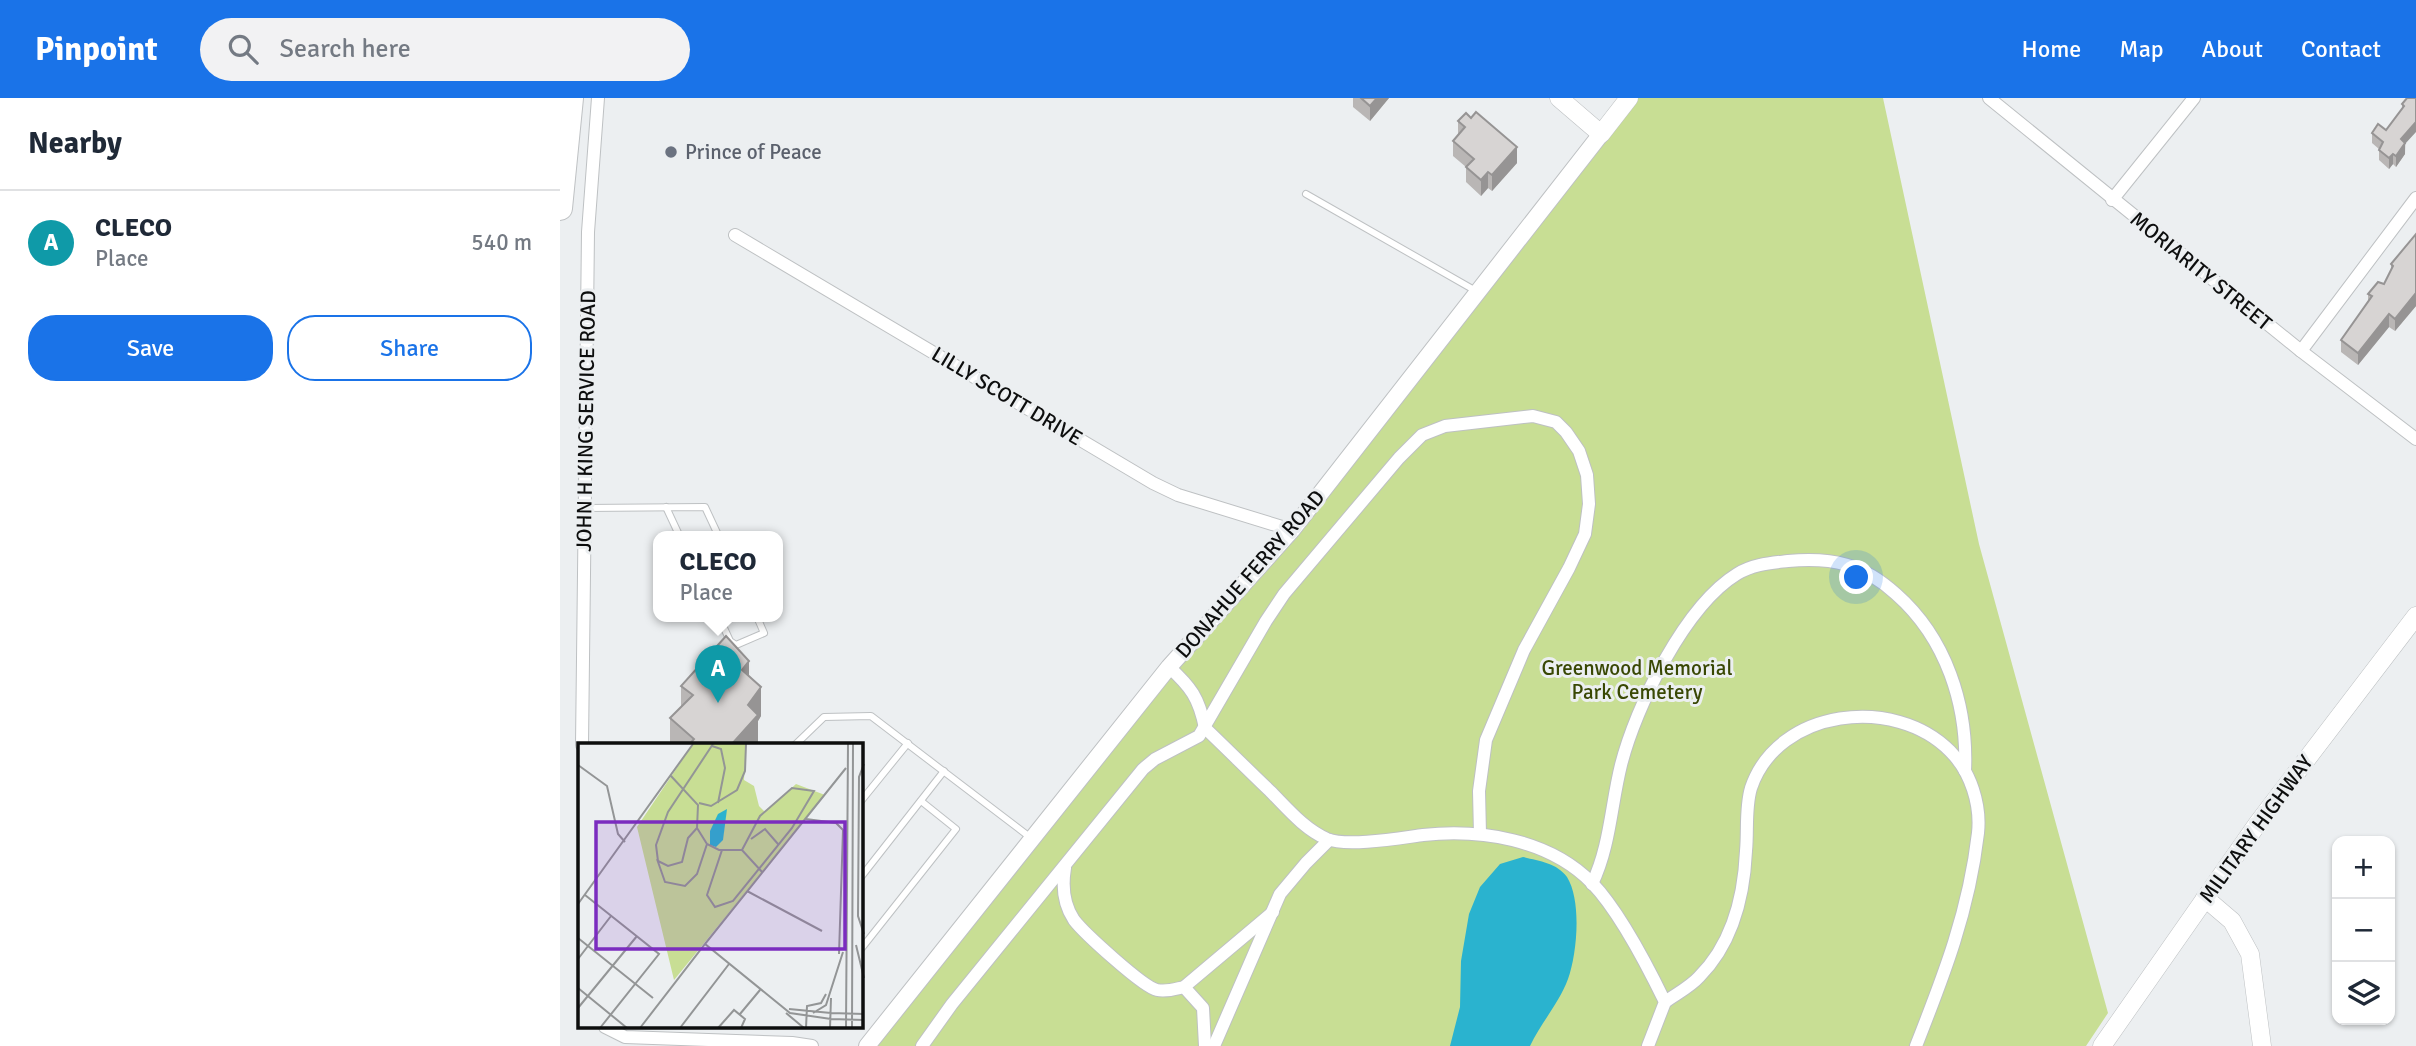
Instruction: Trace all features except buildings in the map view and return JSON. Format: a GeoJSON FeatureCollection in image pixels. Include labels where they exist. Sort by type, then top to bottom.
{"type":"FeatureCollection","features":[{"type":"Feature","properties":{"kind":"highway"},"geometry":{"type":"LineString","coordinates":[[560,208],[571,98]]}},
{"type":"Feature","properties":{"kind":"main road"},"geometry":{"type":"LineString","coordinates":[[1559,98],[1601,134]]}},
{"type":"Feature","properties":{"kind":"main road","name":"DONAHUE FERRY ROAD"},"geometry":{"type":"LineString","coordinates":[[1601,134],[1629,98]]}},
{"type":"Feature","properties":{"kind":"main road","name":"MILITARY HIGHWAY"},"geometry":{"type":"LineString","coordinates":[[2102,1046],[2258,823],[2416,616]]}},
{"type":"Feature","properties":{"kind":"main road"},"geometry":{"type":"LineString","coordinates":[[2205,898],[2232,921],[2250,954],[2262,1046]]}},
{"type":"Feature","properties":{"kind":"street","name":"JOHN H KING SERVICE ROAD"},"geometry":{"type":"LineString","coordinates":[[582,743],[588,232],[598,98]]}},
{"type":"Feature","properties":{"kind":"street","name":"MORIARITY STREET"},"geometry":{"type":"LineString","coordinates":[[1989,98],[2301,351],[2416,439]]}},
{"type":"Feature","properties":{"kind":"street"},"geometry":{"type":"LineString","coordinates":[[2112,200],[2194,98]]}},
{"type":"Feature","properties":{"kind":"street","name":"DONAHUE FERRY ROAD"},"geometry":{"type":"LineString","coordinates":[[867,1046],[1169,667],[1292,530],[1601,134]]}},
{"type":"Feature","properties":{"kind":"street"},"geometry":{"type":"LineString","coordinates":[[2301,351],[2416,198]]}},
{"type":"Feature","properties":{"kind":"street","name":"LILLY SCOTT DRIVE"},"geometry":{"type":"LineString","coordinates":[[735,234],[1153,484],[1178,495],[1292,530]]}},
{"type":"Feature","properties":{"kind":"street"},"geometry":{"type":"LineString","coordinates":[[922,1046],[1143,769],[1155,759],[1189,743],[1205,727],[1284,594],[1399,458],[1422,435],[1445,426],[1533,416],[1556,422],[1579,451],[1587,475],[1589,503],[1584,534],[1569,568],[1524,650],[1486,740],[1479,791],[1480,834]]}},
{"type":"Feature","properties":{"kind":"street"},"geometry":{"type":"LineString","coordinates":[[1592,884],[1603,862],[1621,765],[1631,733],[1667,656],[1692,618],[1724,583],[1755,566],[1798,560],[1855,566],[1874,575],[1903,600],[1931,635],[1956,686],[1965,739],[1965,771]]}},
{"type":"Feature","properties":{"kind":"street"},"geometry":{"type":"LineString","coordinates":[[1169,667],[1190,686],[1201,706],[1205,727],[1304,825],[1329,839],[1361,841],[1480,834],[1547,852],[1571,866],[1592,884],[1644,960],[1665,1002]]}},
{"type":"Feature","properties":{"kind":"street"},"geometry":{"type":"LineString","coordinates":[[1645,1046],[1665,1002],[1698,979],[1716,959],[1730,930],[1744,884],[1748,807],[1752,788],[1761,769],[1774,751],[1794,735],[1816,725],[1838,719],[1882,717],[1922,729],[1940,740],[1954,754],[1965,771],[1978,806],[1979,824],[1972,878],[1950,962],[1916,1046]]}},
{"type":"Feature","properties":{"kind":"street"},"geometry":{"type":"LineString","coordinates":[[1214,1046],[1280,894],[1329,839]]}},
{"type":"Feature","properties":{"kind":"street"},"geometry":{"type":"LineString","coordinates":[[1066,864],[1063,882],[1074,920],[1150,987],[1159,991],[1184,987],[1273,912]]}},
{"type":"Feature","properties":{"kind":"street"},"geometry":{"type":"LineString","coordinates":[[1184,987],[1203,1008],[1205,1046]]}},
{"type":"Feature","properties":{"kind":"street"},"geometry":{"type":"LineString","coordinates":[[607,1028],[625,1037],[813,1046]]}},
{"type":"Feature","properties":{"kind":"lane"},"geometry":{"type":"LineString","coordinates":[[1306,194],[1477,292]]}},
{"type":"Feature","properties":{"kind":"lane"},"geometry":{"type":"LineString","coordinates":[[666,507],[677,531]]}},
{"type":"Feature","properties":{"kind":"lane"},"geometry":{"type":"LineString","coordinates":[[585,508],[705,507],[716,531]]}},
{"type":"Feature","properties":{"kind":"lane"},"geometry":{"type":"LineString","coordinates":[[721,622],[730,640],[736,645],[764,633],[759,622]]}},
{"type":"Feature","properties":{"kind":"lane"},"geometry":{"type":"LineString","coordinates":[[798,743],[824,717],[871,716],[1032,839]]}},
{"type":"Feature","properties":{"kind":"lane"},"geometry":{"type":"LineString","coordinates":[[863,798],[908,743]]}},
{"type":"Feature","properties":{"kind":"lane"},"geometry":{"type":"LineString","coordinates":[[863,874],[944,771]]}},
{"type":"Feature","properties":{"kind":"lane"},"geometry":{"type":"LineString","coordinates":[[863,946],[956,829],[920,801]]}},
{"type":"Feature","properties":{"kind":"green space","name":"Greenwood Memorial Park Cemetery"},"geometry":{"type":"Polygon","coordinates":[[[1632,98],[1883,98],[1979,544],[2108,1013],[2086,1046],[868,1046],[1632,98]]]}},
{"type":"Feature","properties":{"kind":"water"},"geometry":{"type":"Polygon","coordinates":[[[1523,857],[1547,863],[1563,872],[1572,887],[1576,928],[1574,956],[1568,979],[1530,1046],[1450,1046],[1460,1007],[1461,961],[1469,914],[1480,887],[1500,864],[1523,857]]]}},
{"type":"Feature","properties":{"kind":"place","name":"Prince of Peace"},"geometry":{"type":"Point","coordinates":[671,152]}},
{"type":"Feature","properties":{"kind":"place","name":"CLECO"},"geometry":{"type":"Point","coordinates":[718,703]}}]}
